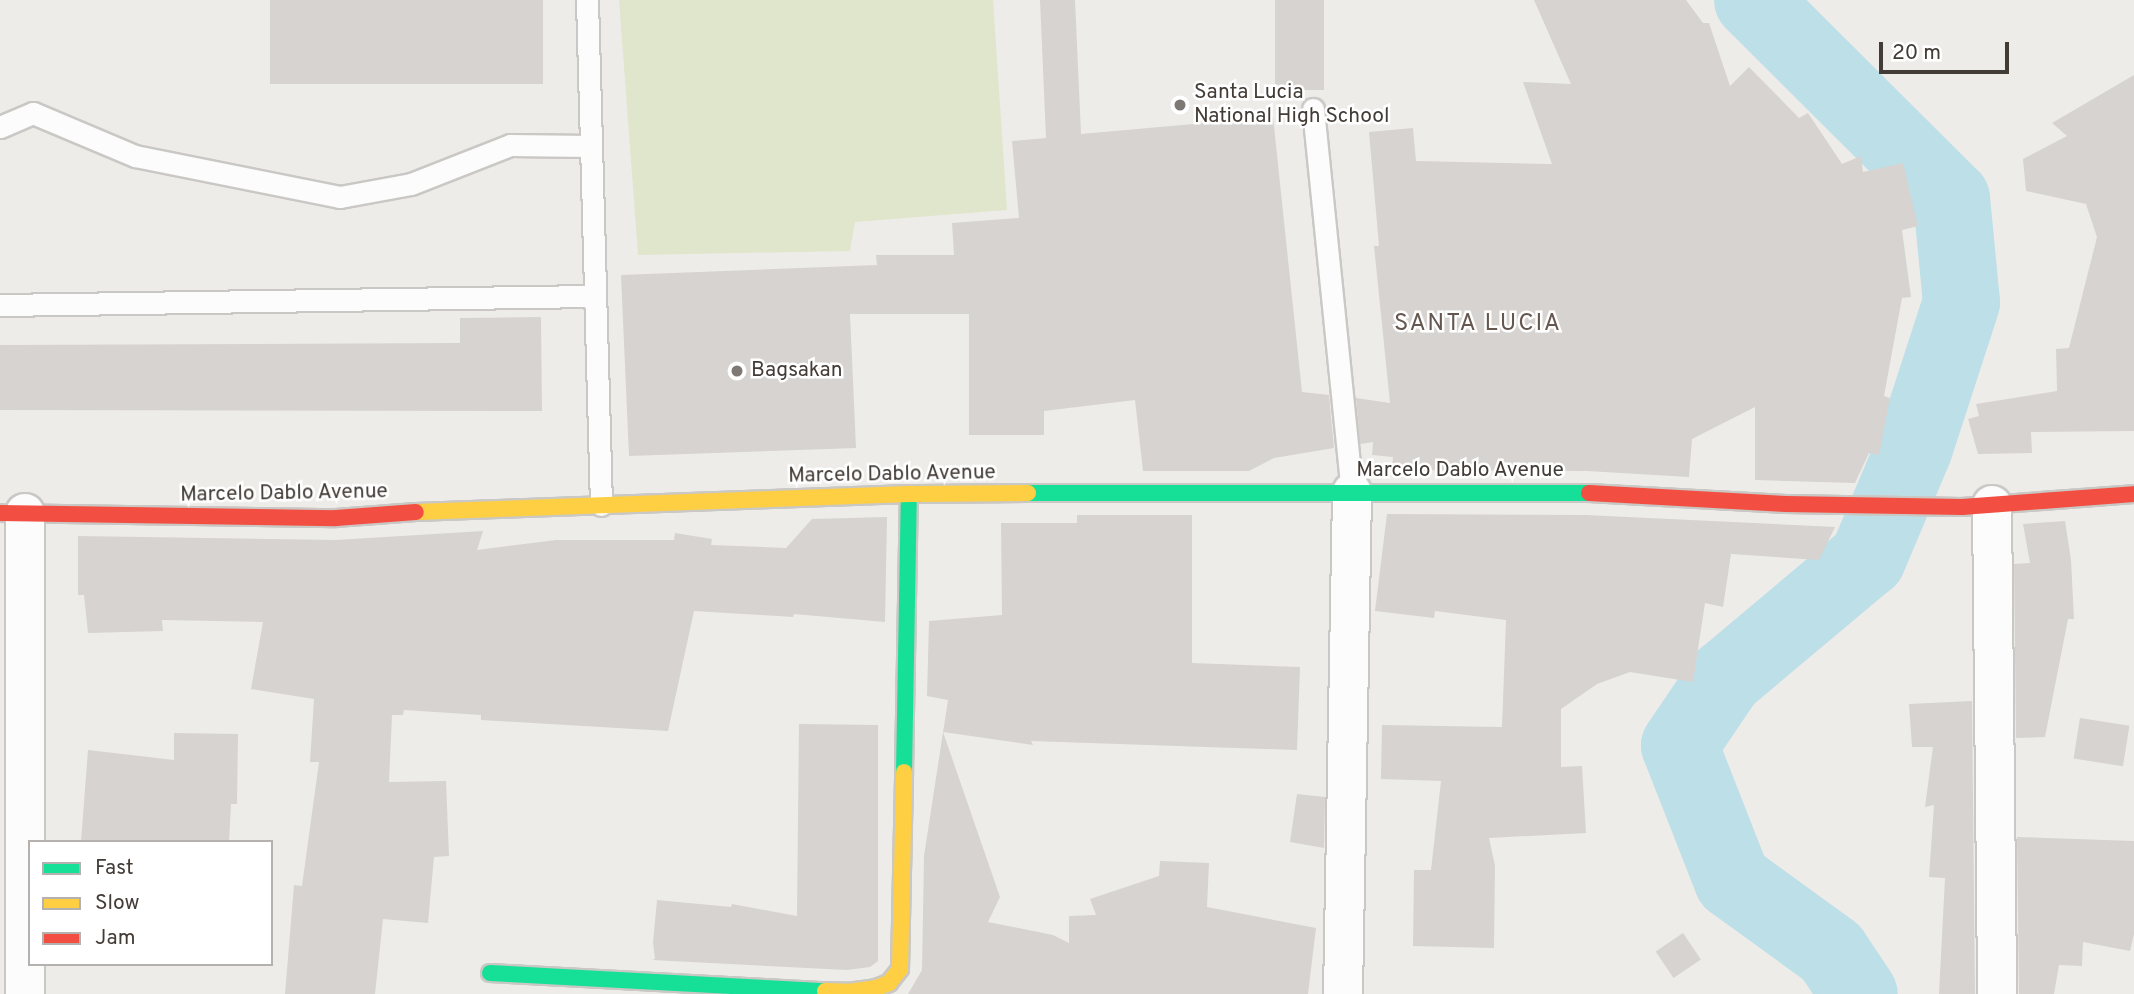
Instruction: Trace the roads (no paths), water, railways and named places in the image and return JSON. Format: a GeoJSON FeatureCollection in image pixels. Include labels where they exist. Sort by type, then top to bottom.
{"type":"FeatureCollection","features":[{"type":"Feature","properties":{"kind":"street"},"geometry":{"type":"LineString","coordinates":[[1343,994],[1352,492]]}},
{"type":"Feature","properties":{"kind":"street","name":"Marcelo Dablo Avenue"},"geometry":{"type":"LineString","coordinates":[[13,513],[336,518],[909,494],[1587,493],[1786,504],[1977,506],[2134,494]]}},
{"type":"Feature","properties":{"kind":"street"},"geometry":{"type":"LineString","coordinates":[[490,973],[848,992],[890,983],[900,969],[909,494]]}},
{"type":"Feature","properties":{"kind":"street"},"geometry":{"type":"LineString","coordinates":[[1977,506],[1997,994]]}},
{"type":"Feature","properties":{"kind":"street"},"geometry":{"type":"LineString","coordinates":[[13,513],[25,994]]}},
{"type":"Feature","properties":{"kind":"lane"},"geometry":{"type":"LineString","coordinates":[[587,0],[601,505]]}},
{"type":"Feature","properties":{"kind":"lane"},"geometry":{"type":"LineString","coordinates":[[1313,109],[1352,492]]}},
{"type":"Feature","properties":{"kind":"lane"},"geometry":{"type":"LineString","coordinates":[[0,127],[33,113],[135,156],[340,197],[411,184],[510,145],[590,146]]}},
{"type":"Feature","properties":{"kind":"lane"},"geometry":{"type":"LineString","coordinates":[[0,305],[594,296]]}},
{"type":"Feature","properties":{"kind":"waterway"},"geometry":{"type":"LineString","coordinates":[[1752,0],[1951,198],[1961,302],[1914,447],[1867,558],[1725,677],[1679,745],[1732,880],[1831,952],[1859,994]]}},
{"type":"Feature","properties":{"kind":"place","name":"Santa Lucia National High School"},"geometry":{"type":"Point","coordinates":[1180,105]}},
{"type":"Feature","properties":{"kind":"place","name":"Bagsakan"},"geometry":{"type":"Point","coordinates":[737,371]}},
{"type":"Feature","properties":{"kind":"district","name":"SANTA LUCIA"},"geometry":{"type":"Point","coordinates":[1478,325]}}]}
